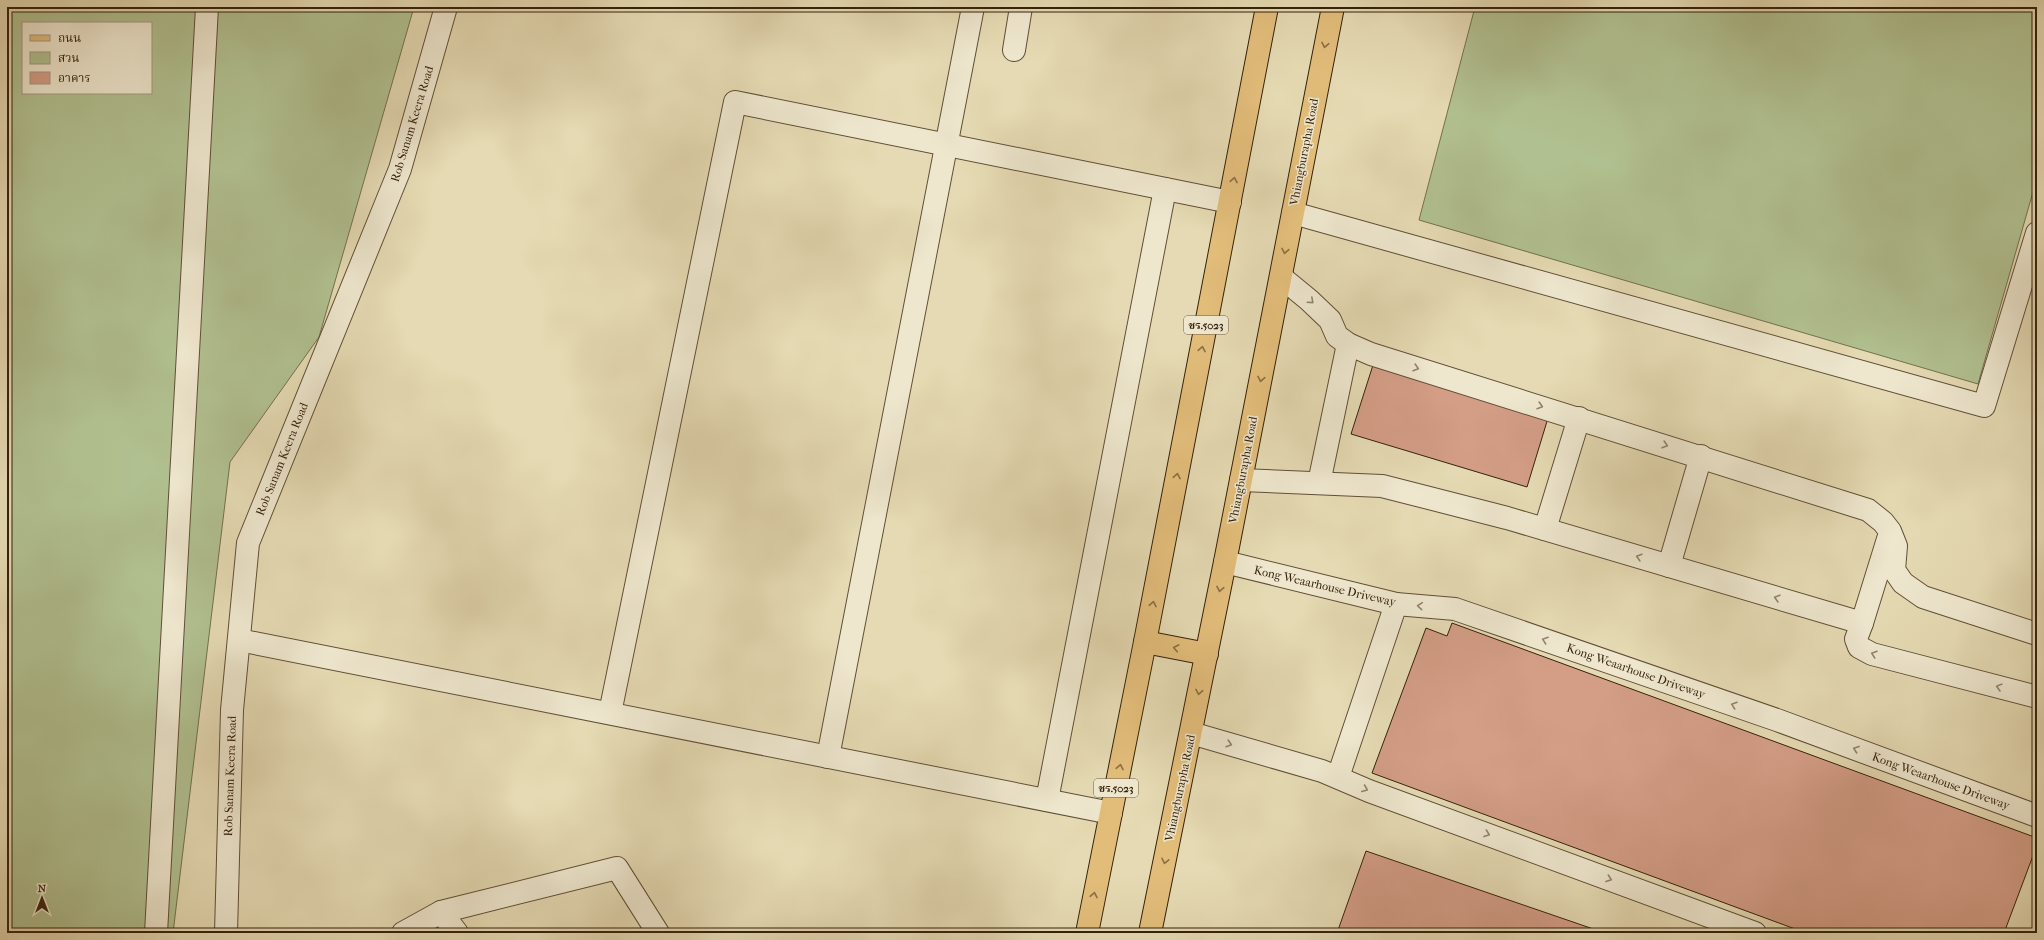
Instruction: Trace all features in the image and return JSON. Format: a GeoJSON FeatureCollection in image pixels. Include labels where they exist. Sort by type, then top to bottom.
{"type":"FeatureCollection","features":[{"type":"Feature","properties":{"kind":"main road","name":"ชร.5023"},"geometry":{"type":"LineString","coordinates":[[1087,933],[1146,642],[1267,7]]}},
{"type":"Feature","properties":{"kind":"main road","name":"Vhiangburapha Road"},"geometry":{"type":"LineString","coordinates":[[1150,933],[1207,654],[1332,7]]}},
{"type":"Feature","properties":{"kind":"main road"},"geometry":{"type":"LineString","coordinates":[[1146,642],[1207,654]]}},
{"type":"Feature","properties":{"kind":"street"},"geometry":{"type":"LineString","coordinates":[[156,933],[207,7]]}},
{"type":"Feature","properties":{"kind":"street","name":"Rob Sanam Keera Road"},"geometry":{"type":"LineString","coordinates":[[226,933],[232,710],[248,543],[400,169],[446,7]]}},
{"type":"Feature","properties":{"kind":"street"},"geometry":{"type":"LineString","coordinates":[[828,757],[973,7]]}},
{"type":"Feature","properties":{"kind":"street"},"geometry":{"type":"LineString","coordinates":[[1014,50],[1021,7]]}},
{"type":"Feature","properties":{"kind":"street"},"geometry":{"type":"LineString","coordinates":[[610,714],[735,102],[1230,202]]}},
{"type":"Feature","properties":{"kind":"street"},"geometry":{"type":"LineString","coordinates":[[1047,800],[1165,189]]}},
{"type":"Feature","properties":{"kind":"street"},"geometry":{"type":"LineString","coordinates":[[1293,213],[1984,406],[2037,233]]}},
{"type":"Feature","properties":{"kind":"street"},"geometry":{"type":"LineString","coordinates":[[1280,277],[1309,300],[1330,320],[1337,336],[1348,344],[1371,354],[1701,456],[1868,510],[1883,522],[1890,532],[1896,546],[1894,570],[1903,583],[1923,596],[2037,634]]}},
{"type":"Feature","properties":{"kind":"street"},"geometry":{"type":"LineString","coordinates":[[1320,483],[1348,344]]}},
{"type":"Feature","properties":{"kind":"street"},"geometry":{"type":"LineString","coordinates":[[1545,530],[1579,418]]}},
{"type":"Feature","properties":{"kind":"street"},"geometry":{"type":"LineString","coordinates":[[1670,566],[1701,456]]}},
{"type":"Feature","properties":{"kind":"street"},"geometry":{"type":"LineString","coordinates":[[1241,480],[1382,486],[1545,530],[1862,624]]}},
{"type":"Feature","properties":{"kind":"street"},"geometry":{"type":"LineString","coordinates":[[1890,532],[1856,639],[1859,647],[1872,654],[2037,697]]}},
{"type":"Feature","properties":{"kind":"street","name":"Kong Weaarhouse Driveway"},"geometry":{"type":"LineString","coordinates":[[1225,562],[1396,604],[1455,609],[1777,720],[2037,816]]}},
{"type":"Feature","properties":{"kind":"street"},"geometry":{"type":"LineString","coordinates":[[1338,778],[1396,604]]}},
{"type":"Feature","properties":{"kind":"street"},"geometry":{"type":"LineString","coordinates":[[239,640],[1111,813]]}},
{"type":"Feature","properties":{"kind":"street"},"geometry":{"type":"LineString","coordinates":[[1191,733],[1322,771],[1368,791],[1755,933]]}},
{"type":"Feature","properties":{"kind":"street"},"geometry":{"type":"LineString","coordinates":[[404,933],[441,912],[617,868],[658,933]]}},
{"type":"Feature","properties":{"kind":"street"},"geometry":{"type":"LineString","coordinates":[[441,912],[457,933]]}},
{"type":"Feature","properties":{"kind":"green space"},"geometry":{"type":"Polygon","coordinates":[[[7,7],[414,7],[319,337],[230,462],[173,933],[7,933],[7,7]]]}},
{"type":"Feature","properties":{"kind":"green space"},"geometry":{"type":"Polygon","coordinates":[[[1475,7],[2037,7],[2037,178],[1978,384],[1419,220],[1475,7]]]}},
{"type":"Feature","properties":{"kind":"building"},"geometry":{"type":"Polygon","coordinates":[[[1373,365],[1548,418],[1527,487],[1351,434],[1373,365]]]}},
{"type":"Feature","properties":{"kind":"building"},"geometry":{"type":"Polygon","coordinates":[[[1452,623],[2037,838],[2037,845],[2004,933],[1806,933],[1372,773],[1426,628],[1447,636],[1452,623]]]}},
{"type":"Feature","properties":{"kind":"building"},"geometry":{"type":"Polygon","coordinates":[[[1366,851],[1605,933],[1337,933],[1366,851]]]}}]}
